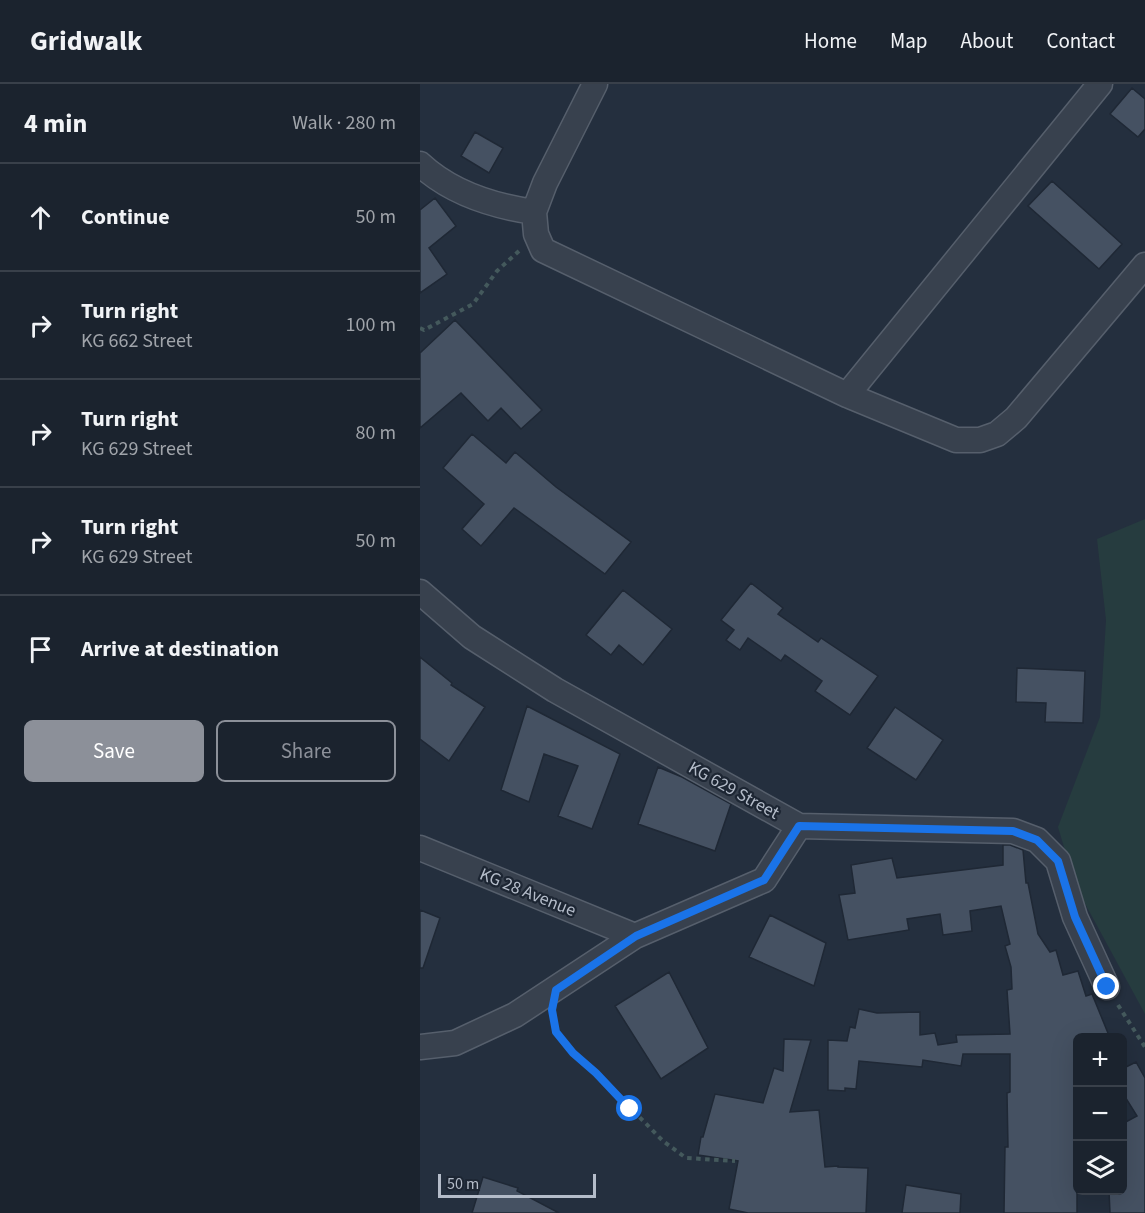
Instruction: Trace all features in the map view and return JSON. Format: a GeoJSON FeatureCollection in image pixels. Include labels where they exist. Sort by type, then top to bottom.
{"type":"FeatureCollection","features":[{"type":"Feature","properties":{"kind":"street"},"geometry":{"type":"LineString","coordinates":[[595,84],[545,183],[535,223],[543,250],[847,395],[956,440],[980,440],[997,434],[1016,418],[1145,265]]}},
{"type":"Feature","properties":{"kind":"street"},"geometry":{"type":"LineString","coordinates":[[847,395],[1100,84]]}},
{"type":"Feature","properties":{"kind":"street"},"geometry":{"type":"LineString","coordinates":[[420,164],[433,176],[465,193],[509,208],[535,223]]}},
{"type":"Feature","properties":{"kind":"street","name":"KG 629 Street"},"geometry":{"type":"LineString","coordinates":[[420,592],[472,637],[555,690],[799,826],[1013,831],[1037,840],[1058,861],[1075,917],[1107,987]]}},
{"type":"Feature","properties":{"kind":"street"},"geometry":{"type":"LineString","coordinates":[[420,1047],[455,1043],[515,1015],[636,936],[764,880],[799,826]]}},
{"type":"Feature","properties":{"kind":"street","name":"KG 28 Avenue"},"geometry":{"type":"LineString","coordinates":[[420,848],[636,936]]}},
{"type":"Feature","properties":{"kind":"path"},"geometry":{"type":"LineString","coordinates":[[420,328],[424,330],[473,304],[535,223]]}},
{"type":"Feature","properties":{"kind":"path"},"geometry":{"type":"LineString","coordinates":[[1107,987],[1145,1047]]}},
{"type":"Feature","properties":{"kind":"path"},"geometry":{"type":"LineString","coordinates":[[556,990],[552,1010],[556,1032],[573,1053],[663,1141],[686,1158],[735,1161]]}},
{"type":"Feature","properties":{"kind":"green space"},"geometry":{"type":"Polygon","coordinates":[[[1145,519],[1145,1014],[1076,887],[1058,827],[1100,717],[1106,620],[1097,539],[1145,519]]]}},
{"type":"Feature","properties":{"kind":"building"},"geometry":{"type":"Polygon","coordinates":[[[1132,88],[1145,99],[1145,129],[1138,137],[1110,114],[1132,88]]]}},
{"type":"Feature","properties":{"kind":"building"},"geometry":{"type":"Polygon","coordinates":[[[475,132],[503,148],[489,173],[461,156],[475,132]]]}},
{"type":"Feature","properties":{"kind":"building"},"geometry":{"type":"Polygon","coordinates":[[[1052,181],[1122,244],[1099,269],[1028,206],[1052,181]]]}},
{"type":"Feature","properties":{"kind":"building"},"geometry":{"type":"Polygon","coordinates":[[[435,198],[456,226],[429,248],[447,274],[420,293],[420,210],[435,198]]]}},
{"type":"Feature","properties":{"kind":"building"},"geometry":{"type":"Polygon","coordinates":[[[455,320],[542,410],[521,429],[501,408],[488,421],[461,393],[420,428],[420,353],[455,320]]]}},
{"type":"Feature","properties":{"kind":"building"},"geometry":{"type":"Polygon","coordinates":[[[472,434],[506,463],[515,452],[556,487],[631,542],[605,574],[514,508],[481,546],[462,529],[484,504],[443,468],[472,434]]]}},
{"type":"Feature","properties":{"kind":"building"},"geometry":{"type":"Polygon","coordinates":[[[751,583],[783,608],[778,614],[818,642],[821,638],[878,676],[850,715],[815,691],[822,681],[785,655],[781,661],[748,638],[740,650],[726,640],[734,630],[721,620],[751,583]]]}},
{"type":"Feature","properties":{"kind":"building"},"geometry":{"type":"Polygon","coordinates":[[[623,590],[672,629],[643,665],[619,645],[611,655],[586,635],[623,590]]]}},
{"type":"Feature","properties":{"kind":"building"},"geometry":{"type":"Polygon","coordinates":[[[420,657],[452,683],[451,685],[485,707],[449,761],[420,739],[420,657]]]}},
{"type":"Feature","properties":{"kind":"building"},"geometry":{"type":"Polygon","coordinates":[[[1017,668],[1085,671],[1083,723],[1045,722],[1046,703],[1016,702],[1017,668]]]}},
{"type":"Feature","properties":{"kind":"building"},"geometry":{"type":"Polygon","coordinates":[[[527,706],[620,754],[592,829],[558,816],[578,766],[544,754],[529,802],[501,790],[527,706]]]}},
{"type":"Feature","properties":{"kind":"building"},"geometry":{"type":"Polygon","coordinates":[[[895,707],[943,740],[916,780],[867,748],[895,707]]]}},
{"type":"Feature","properties":{"kind":"building"},"geometry":{"type":"Polygon","coordinates":[[[658,767],[682,777],[731,804],[715,851],[638,824],[658,767]]]}},
{"type":"Feature","properties":{"kind":"building"},"geometry":{"type":"Polygon","coordinates":[[[1003,845],[1023,850],[1026,883],[1028,883],[1038,934],[1050,952],[1056,950],[1063,975],[1078,971],[1086,996],[1092,994],[1108,1033],[1073,1033],[1073,1195],[1077,1195],[1077,1213],[1004,1213],[1010,1054],[963,1054],[961,1066],[923,1060],[922,1067],[859,1061],[856,1089],[828,1090],[828,1040],[847,1041],[850,1027],[855,1028],[859,1009],[877,1013],[920,1012],[920,1035],[935,1033],[938,1045],[957,1042],[956,1035],[1010,1034],[1007,990],[1012,989],[1011,967],[1005,946],[1010,944],[1001,906],[970,911],[972,931],[943,935],[940,914],[907,919],[909,930],[848,940],[839,895],[855,893],[851,865],[892,858],[897,878],[1003,865],[1003,845]]]}},
{"type":"Feature","properties":{"kind":"building"},"geometry":{"type":"Polygon","coordinates":[[[420,910],[440,918],[423,968],[420,968],[420,910]]]}},
{"type":"Feature","properties":{"kind":"building"},"geometry":{"type":"Polygon","coordinates":[[[770,915],[826,943],[814,986],[749,957],[770,915]]]}},
{"type":"Feature","properties":{"kind":"building"},"geometry":{"type":"Polygon","coordinates":[[[669,972],[708,1048],[661,1079],[615,1006],[669,972]]]}},
{"type":"Feature","properties":{"kind":"building"},"geometry":{"type":"Polygon","coordinates":[[[784,1039],[811,1040],[790,1112],[819,1110],[825,1167],[868,1168],[866,1213],[748,1213],[729,1209],[738,1161],[698,1155],[701,1137],[703,1137],[715,1094],[763,1103],[774,1068],[783,1071],[784,1039]]]}},
{"type":"Feature","properties":{"kind":"building"},"geometry":{"type":"Polygon","coordinates":[[[1136,1062],[1145,1078],[1145,1213],[1110,1213],[1109,1195],[1127,1195],[1127,1121],[1137,1116],[1127,1100],[1127,1066],[1136,1062]]]}},
{"type":"Feature","properties":{"kind":"building"},"geometry":{"type":"Polygon","coordinates":[[[483,1177],[518,1188],[517,1191],[559,1213],[472,1213],[483,1177]]]}},
{"type":"Feature","properties":{"kind":"building"},"geometry":{"type":"Polygon","coordinates":[[[906,1185],[961,1194],[960,1213],[902,1213],[906,1185]]]}},
{"type":"Feature","properties":{"kind":"route"},"geometry":{"type":"LineString","coordinates":[[630,1109],[596,1073],[573,1053],[556,1032],[552,1010],[556,990],[636,936],[764,880],[799,826],[1013,831],[1037,840],[1058,861],[1075,917],[1107,987]]}}]}
